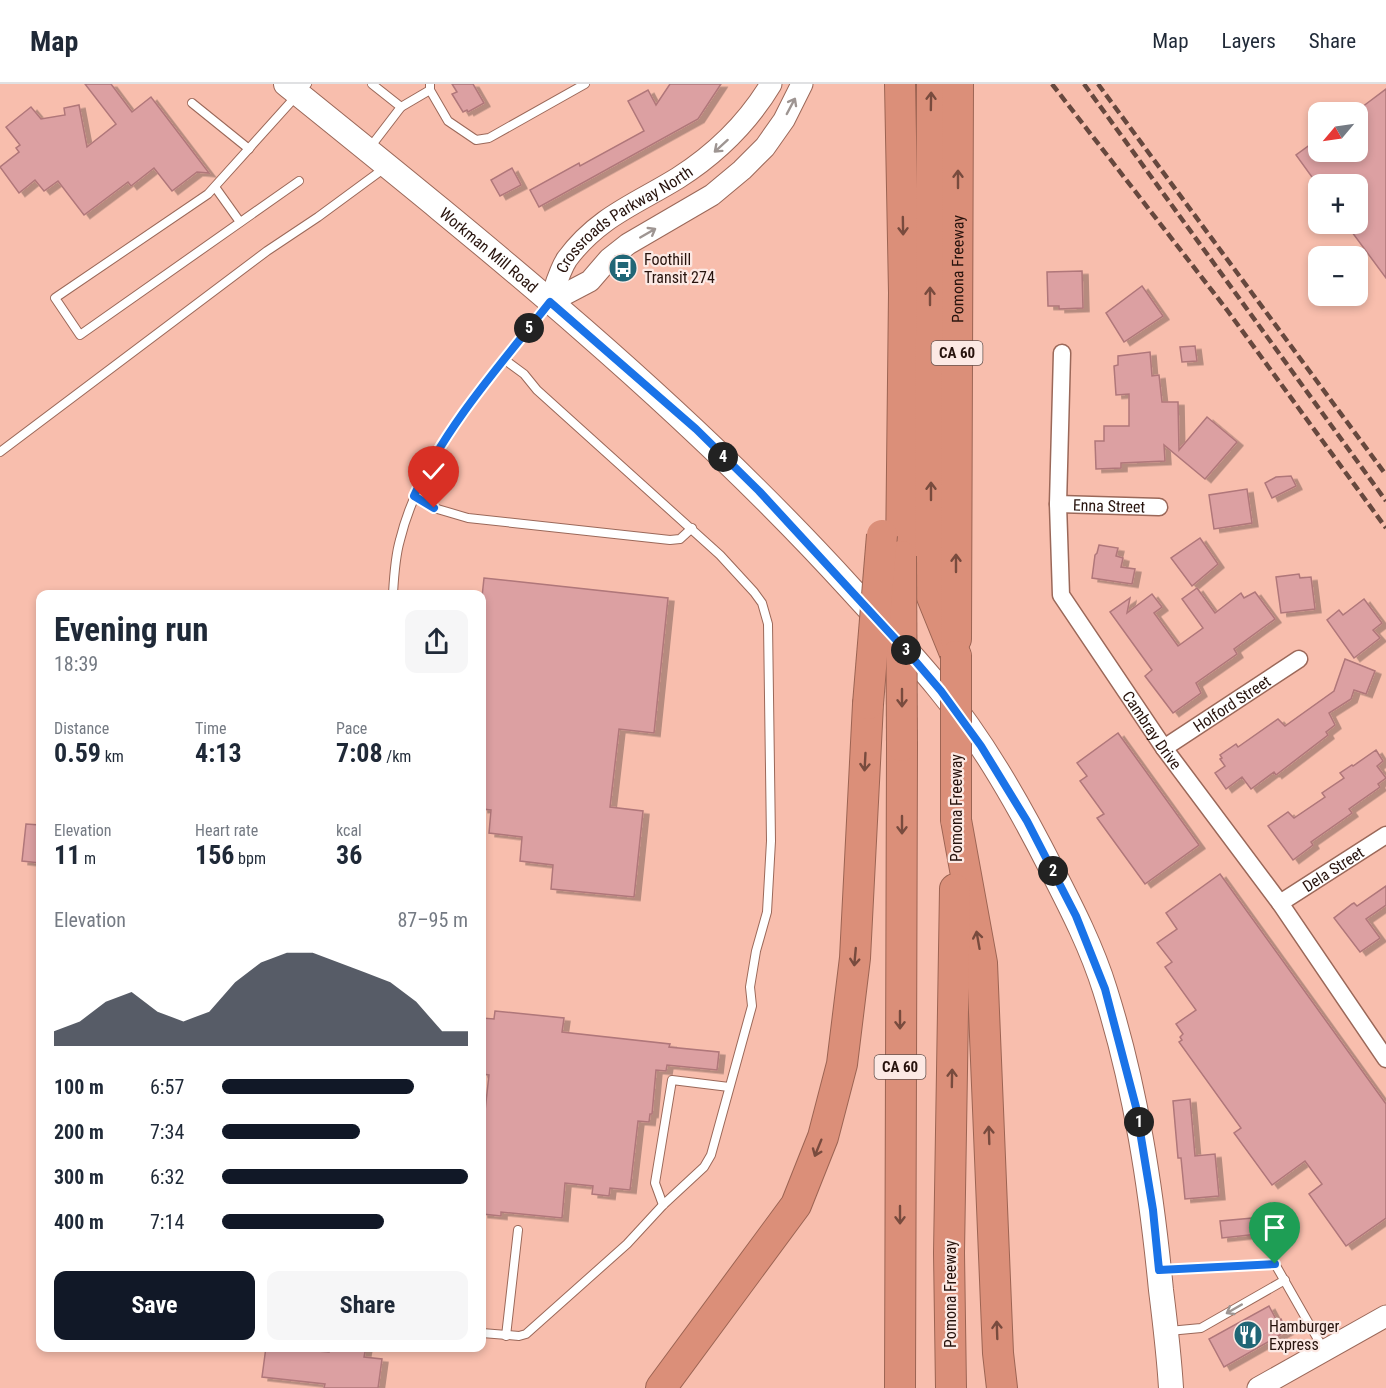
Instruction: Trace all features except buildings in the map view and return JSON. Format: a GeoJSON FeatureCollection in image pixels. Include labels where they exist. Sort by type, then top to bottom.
{"type":"FeatureCollection","features":[{"type":"Feature","properties":{"kind":"highway","name":"CA 60"},"geometry":{"type":"LineString","coordinates":[[900,84],[904,293],[891,545],[902,746],[900,1388]]}},
{"type":"Feature","properties":{"kind":"highway"},"geometry":{"type":"LineString","coordinates":[[932,84],[930,592],[956,656]]}},
{"type":"Feature","properties":{"kind":"highway","name":"Pomona Freeway"},"geometry":{"type":"LineString","coordinates":[[951,1388],[949,1253],[956,820],[958,84]]}},
{"type":"Feature","properties":{"kind":"highway"},"geometry":{"type":"LineString","coordinates":[[661,1388],[796,1205],[823,1137],[842,1064],[855,958],[868,704],[891,545]]}},
{"type":"Feature","properties":{"kind":"highway"},"geometry":{"type":"LineString","coordinates":[[956,820],[982,963],[997,1341],[1002,1388]]}},
{"type":"Feature","properties":{"kind":"highway"},"geometry":{"type":"LineString","coordinates":[[638,1388],[711,1320]]}},
{"type":"Feature","properties":{"kind":"main road","name":"Workman Mill Road"},"geometry":{"type":"LineString","coordinates":[[298,88],[688,422],[759,491],[911,656],[941,691],[981,746],[1032,831],[1076,916],[1105,989],[1136,1107],[1153,1210],[1171,1388]]}},
{"type":"Feature","properties":{"kind":"street","name":"Crossroads Parkway North"},"geometry":{"type":"LineString","coordinates":[[550,302],[565,261],[587,236],[609,217],[675,179],[723,146],[744,123],[771,84]]}},
{"type":"Feature","properties":{"kind":"street","name":"Crossroads Parkway North"},"geometry":{"type":"LineString","coordinates":[[550,302],[590,281],[609,259],[628,244],[712,195],[742,170],[765,147],[784,120],[802,84]]}},
{"type":"Feature","properties":{"kind":"street","name":"Cambray Drive"},"geometry":{"type":"LineString","coordinates":[[1062,353],[1058,504],[1061,595],[1164,748],[1280,903],[1386,1059]]}},
{"type":"Feature","properties":{"kind":"street","name":"Enna Street"},"geometry":{"type":"LineString","coordinates":[[1058,504],[1159,507]]}},
{"type":"Feature","properties":{"kind":"street","name":"Holford Street"},"geometry":{"type":"LineString","coordinates":[[1164,748],[1299,658]]}},
{"type":"Feature","properties":{"kind":"street","name":"Dela Street"},"geometry":{"type":"LineString","coordinates":[[1280,903],[1386,835]]}},
{"type":"Feature","properties":{"kind":"street"},"geometry":{"type":"LineString","coordinates":[[1258,1388],[1386,1316]]}},
{"type":"Feature","properties":{"kind":"lane"},"geometry":{"type":"LineString","coordinates":[[372,84],[401,107]]}},
{"type":"Feature","properties":{"kind":"lane"},"geometry":{"type":"LineString","coordinates":[[368,150],[401,107],[430,87],[448,121],[476,140],[489,138],[585,84]]}},
{"type":"Feature","properties":{"kind":"lane"},"geometry":{"type":"LineString","coordinates":[[298,88],[249,149],[208,194],[55,297],[80,335],[299,181]]}},
{"type":"Feature","properties":{"kind":"lane"},"geometry":{"type":"LineString","coordinates":[[192,103],[249,149]]}},
{"type":"Feature","properties":{"kind":"lane"},"geometry":{"type":"LineString","coordinates":[[0,452],[276,244],[325,212],[387,166]]}},
{"type":"Feature","properties":{"kind":"lane"},"geometry":{"type":"LineString","coordinates":[[215,187],[240,222]]}},
{"type":"Feature","properties":{"kind":"lane"},"geometry":{"type":"LineString","coordinates":[[393,590],[399,542],[414,496],[425,472],[440,447],[550,302]]}},
{"type":"Feature","properties":{"kind":"lane"},"geometry":{"type":"LineString","coordinates":[[486,1334],[506,1336],[526,1334],[627,1244],[663,1205],[704,1167],[711,1155],[752,1006],[750,987],[766,912],[771,841],[768,624],[762,603],[693,528],[537,390],[524,374],[504,360]]}},
{"type":"Feature","properties":{"kind":"lane"},"geometry":{"type":"LineString","coordinates":[[414,496],[434,508],[468,518],[670,540],[680,538],[693,528]]}},
{"type":"Feature","properties":{"kind":"lane"},"geometry":{"type":"LineString","coordinates":[[663,1205],[655,1184],[672,1080],[729,1087]]}},
{"type":"Feature","properties":{"kind":"lane"},"geometry":{"type":"LineString","coordinates":[[506,1336],[518,1230]]}},
{"type":"Feature","properties":{"kind":"lane"},"geometry":{"type":"LineString","coordinates":[[1159,1270],[1275,1264],[1324,1351]]}},
{"type":"Feature","properties":{"kind":"lane"},"geometry":{"type":"LineString","coordinates":[[1166,1331],[1201,1328],[1285,1280]]}},
{"type":"Feature","properties":{"kind":"railway"},"geometry":{"type":"LineString","coordinates":[[1052,84],[1227,310],[1386,528]]}},
{"type":"Feature","properties":{"kind":"railway"},"geometry":{"type":"LineString","coordinates":[[1084,84],[1386,501]]}},
{"type":"Feature","properties":{"kind":"railway"},"geometry":{"type":"LineString","coordinates":[[1098,84],[1386,475]]}},
{"type":"Feature","properties":{"kind":"place","name":"Foothill Transit 274"},"geometry":{"type":"Point","coordinates":[623,268]}},
{"type":"Feature","properties":{"kind":"place","name":"Hamburger Express"},"geometry":{"type":"Point","coordinates":[1248,1335]}},
{"type":"Feature","properties":{"kind":"route"},"geometry":{"type":"LineString","coordinates":[[434,508],[414,496],[425,472],[470,405],[550,302],[696,429],[759,491],[827,562],[911,656],[941,691],[981,746],[1027,821],[1076,916],[1105,989],[1136,1107],[1153,1210],[1159,1270],[1275,1264]]}}]}
